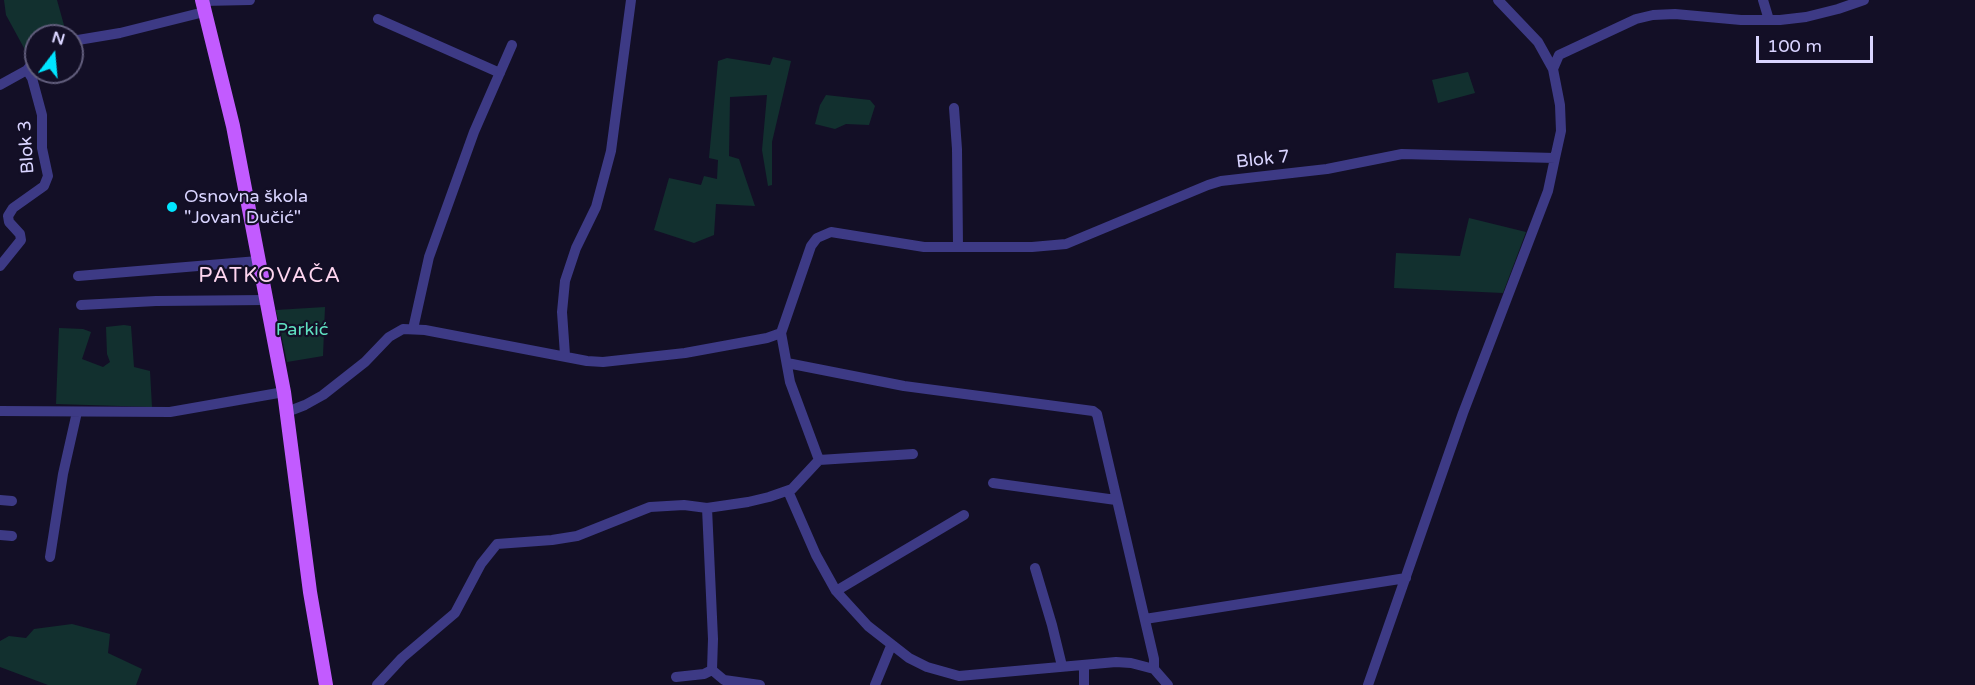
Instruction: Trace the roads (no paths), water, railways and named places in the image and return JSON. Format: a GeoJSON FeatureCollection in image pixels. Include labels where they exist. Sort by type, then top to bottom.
{"type":"FeatureCollection","features":[{"type":"Feature","properties":{"kind":"main road"},"geometry":{"type":"LineString","coordinates":[[203,4],[233,126],[284,392],[310,592],[326,685]]}},
{"type":"Feature","properties":{"kind":"street"},"geometry":{"type":"LineString","coordinates":[[84,39],[120,33],[203,4],[250,0]]}},
{"type":"Feature","properties":{"kind":"street"},"geometry":{"type":"LineString","coordinates":[[565,355],[562,312],[565,281],[576,248],[596,207],[611,151],[631,0]]}},
{"type":"Feature","properties":{"kind":"street"},"geometry":{"type":"LineString","coordinates":[[1368,685],[1463,413],[1548,191],[1561,131],[1560,105],[1552,69],[1538,42],[1498,0]]}},
{"type":"Feature","properties":{"kind":"street"},"geometry":{"type":"LineString","coordinates":[[1762,0],[1769,20]]}},
{"type":"Feature","properties":{"kind":"street"},"geometry":{"type":"LineString","coordinates":[[1552,69],[1559,55],[1568,50],[1636,19],[1653,15],[1676,14],[1769,20],[1806,17],[1864,0]]}},
{"type":"Feature","properties":{"kind":"street"},"geometry":{"type":"LineString","coordinates":[[378,19],[500,73]]}},
{"type":"Feature","properties":{"kind":"street"},"geometry":{"type":"LineString","coordinates":[[1538,42],[1568,50]]}},
{"type":"Feature","properties":{"kind":"street"},"geometry":{"type":"LineString","coordinates":[[413,329],[429,257],[474,132],[512,45]]}},
{"type":"Feature","properties":{"kind":"street"},"geometry":{"type":"LineString","coordinates":[[0,85],[24,72]]}},
{"type":"Feature","properties":{"kind":"street","name":"Blok 3"},"geometry":{"type":"LineString","coordinates":[[0,266],[21,240],[20,234],[9,222],[8,216],[13,208],[44,186],[48,176],[42,148],[42,115],[34,84]]}},
{"type":"Feature","properties":{"kind":"street"},"geometry":{"type":"LineString","coordinates":[[954,108],[957,149],[958,246]]}},
{"type":"Feature","properties":{"kind":"street","name":"Blok 7"},"geometry":{"type":"LineString","coordinates":[[781,333],[811,246],[817,237],[831,232],[914,246],[1032,247],[1066,244],[1221,181],[1327,170],[1402,154],[1555,159]]}},
{"type":"Feature","properties":{"kind":"street"},"geometry":{"type":"LineString","coordinates":[[78,276],[258,261]]}},
{"type":"Feature","properties":{"kind":"street"},"geometry":{"type":"LineString","coordinates":[[81,305],[266,300]]}},
{"type":"Feature","properties":{"kind":"street"},"geometry":{"type":"LineString","coordinates":[[287,412],[322,395],[365,362],[396,332],[403,329],[603,362],[685,352],[767,338],[781,333],[790,382],[819,460]]}},
{"type":"Feature","properties":{"kind":"street"},"geometry":{"type":"LineString","coordinates":[[787,363],[904,386],[1092,411],[1097,414],[1154,659],[1154,669]]}},
{"type":"Feature","properties":{"kind":"street"},"geometry":{"type":"LineString","coordinates":[[0,411],[170,412],[284,392]]}},
{"type":"Feature","properties":{"kind":"street"},"geometry":{"type":"LineString","coordinates":[[50,557],[63,474],[77,412]]}},
{"type":"Feature","properties":{"kind":"street"},"geometry":{"type":"LineString","coordinates":[[819,460],[913,454]]}},
{"type":"Feature","properties":{"kind":"street"},"geometry":{"type":"LineString","coordinates":[[377,685],[402,658],[455,613],[481,564],[497,544],[577,536],[650,507],[684,505],[707,508],[748,502],[788,491],[811,471],[819,460]]}},
{"type":"Feature","properties":{"kind":"street"},"geometry":{"type":"LineString","coordinates":[[993,483],[1116,500]]}},
{"type":"Feature","properties":{"kind":"street"},"geometry":{"type":"LineString","coordinates":[[788,491],[816,555],[836,591],[868,626],[909,658],[927,667],[959,676],[1124,662],[1154,669],[1168,685]]}},
{"type":"Feature","properties":{"kind":"street"},"geometry":{"type":"LineString","coordinates":[[707,508],[713,639],[712,670]]}},
{"type":"Feature","properties":{"kind":"street"},"geometry":{"type":"LineString","coordinates":[[836,591],[964,515]]}},
{"type":"Feature","properties":{"kind":"street"},"geometry":{"type":"LineString","coordinates":[[0,535],[12,536]]}},
{"type":"Feature","properties":{"kind":"street"},"geometry":{"type":"LineString","coordinates":[[1035,568],[1062,666]]}},
{"type":"Feature","properties":{"kind":"street"},"geometry":{"type":"LineString","coordinates":[[1145,619],[1406,578]]}},
{"type":"Feature","properties":{"kind":"street"},"geometry":{"type":"LineString","coordinates":[[875,685],[891,646]]}},
{"type":"Feature","properties":{"kind":"street"},"geometry":{"type":"LineString","coordinates":[[1084,664],[1084,685]]}},
{"type":"Feature","properties":{"kind":"street"},"geometry":{"type":"LineString","coordinates":[[676,677],[704,674],[712,670]]}},
{"type":"Feature","properties":{"kind":"street"},"geometry":{"type":"LineString","coordinates":[[712,670],[724,680],[760,685]]}},
{"type":"Feature","properties":{"kind":"street"},"geometry":{"type":"LineString","coordinates":[[1012,672],[1012,685]]}},
{"type":"Feature","properties":{"kind":"place","name":"Osnovna škola \"Jovan Dučić\""},"geometry":{"type":"Point","coordinates":[172,207]}},
{"type":"Feature","properties":{"kind":"district","name":"PATKOVAČA"},"geometry":{"type":"Point","coordinates":[270,276]}},
{"type":"Feature","properties":{"kind":"park label","name":"Parkić"},"geometry":{"type":"Point","coordinates":[302,330]}}]}
